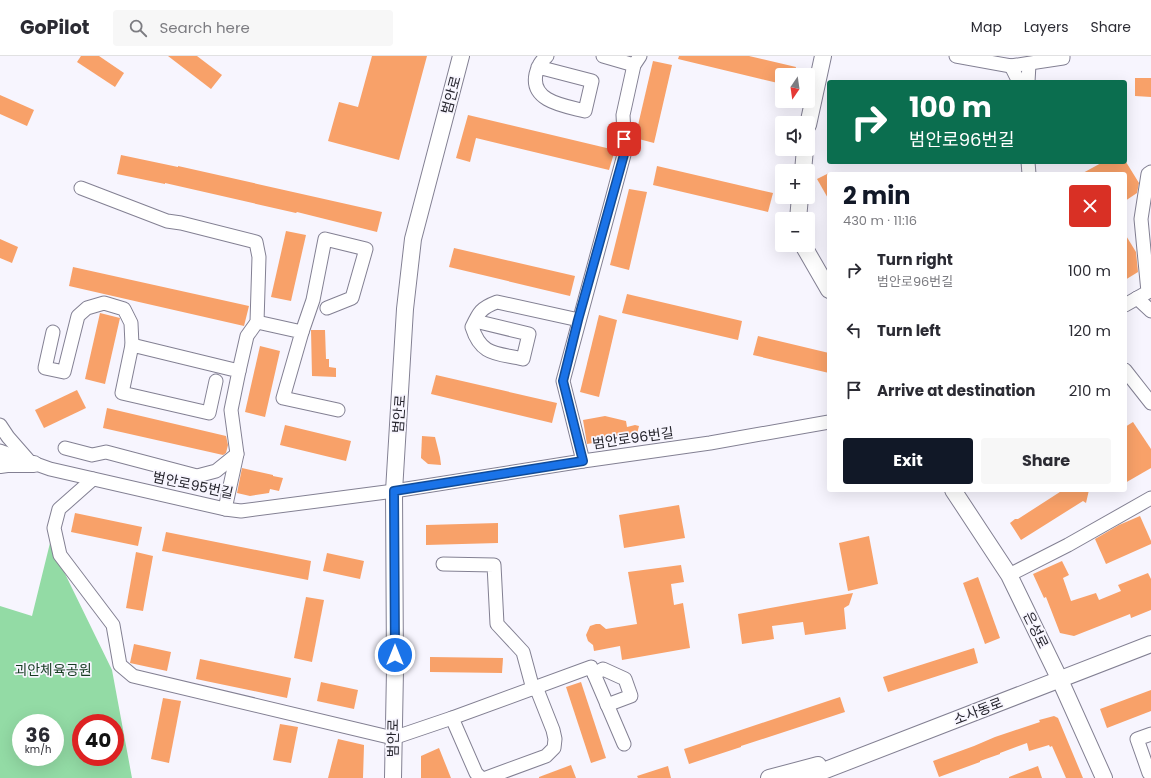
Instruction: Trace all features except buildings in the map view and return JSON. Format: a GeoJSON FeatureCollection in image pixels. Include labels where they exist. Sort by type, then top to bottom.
{"type":"FeatureCollection","features":[{"type":"Feature","properties":{"kind":"street","name":"범안로"},"geometry":{"type":"LineString","coordinates":[[393,778],[395,675],[394,491],[405,309],[413,239],[461,56]]}},
{"type":"Feature","properties":{"kind":"street"},"geometry":{"type":"LineString","coordinates":[[538,68],[539,63],[547,56]]}},
{"type":"Feature","properties":{"kind":"street"},"geometry":{"type":"LineString","coordinates":[[583,461],[563,381],[578,320],[625,151],[623,115],[637,60],[603,56]]}},
{"type":"Feature","properties":{"kind":"street"},"geometry":{"type":"LineString","coordinates":[[810,116],[823,56]]}},
{"type":"Feature","properties":{"kind":"street"},"geometry":{"type":"LineString","coordinates":[[956,56],[1011,66],[1063,58],[1063,56]]}},
{"type":"Feature","properties":{"kind":"street"},"geometry":{"type":"LineString","coordinates":[[1028,80],[1029,64]]}},
{"type":"Feature","properties":{"kind":"street"},"geometry":{"type":"LineString","coordinates":[[1011,66],[1018,80]]}},
{"type":"Feature","properties":{"kind":"street"},"geometry":{"type":"LineString","coordinates":[[1127,304],[1148,292],[1146,219],[1148,174],[1151,172]]}},
{"type":"Feature","properties":{"kind":"street"},"geometry":{"type":"LineString","coordinates":[[81,188],[167,221],[181,223],[256,242],[259,257],[257,322],[247,336],[231,410],[237,454],[226,509]]}},
{"type":"Feature","properties":{"kind":"street"},"geometry":{"type":"LineString","coordinates":[[327,308],[352,298],[366,248],[325,239],[313,300],[283,398],[338,410]]}},
{"type":"Feature","properties":{"kind":"street"},"geometry":{"type":"LineString","coordinates":[[807,252],[827,287]]}},
{"type":"Feature","properties":{"kind":"street"},"geometry":{"type":"LineString","coordinates":[[1137,298],[1151,311]]}},
{"type":"Feature","properties":{"kind":"street"},"geometry":{"type":"LineString","coordinates":[[475,321],[479,313],[486,306],[497,302],[578,320]]}},
{"type":"Feature","properties":{"kind":"street"},"geometry":{"type":"LineString","coordinates":[[53,332],[45,368],[64,372],[78,316],[88,308],[104,303],[124,309],[131,323],[132,344],[122,393],[209,413],[216,381]]}},
{"type":"Feature","properties":{"kind":"street"},"geometry":{"type":"LineString","coordinates":[[257,322],[302,332]]}},
{"type":"Feature","properties":{"kind":"street"},"geometry":{"type":"LineString","coordinates":[[132,344],[239,371]]}},
{"type":"Feature","properties":{"kind":"street"},"geometry":{"type":"LineString","coordinates":[[1127,373],[1151,403]]}},
{"type":"Feature","properties":{"kind":"street","name":"범안로96번길"},"geometry":{"type":"LineString","coordinates":[[394,491],[583,461],[710,443],[827,422]]}},
{"type":"Feature","properties":{"kind":"street","name":"범안로95번길"},"geometry":{"type":"LineString","coordinates":[[0,425],[8,438],[20,452],[34,464]]}},
{"type":"Feature","properties":{"kind":"street"},"geometry":{"type":"LineString","coordinates":[[65,448],[92,455],[106,452],[197,476],[216,471],[237,454]]}},
{"type":"Feature","properties":{"kind":"street","name":"범안로95번길"},"geometry":{"type":"LineString","coordinates":[[0,451],[34,464],[93,479],[226,509],[241,511],[394,491]]}},
{"type":"Feature","properties":{"kind":"street"},"geometry":{"type":"LineString","coordinates":[[0,465],[34,464]]}},
{"type":"Feature","properties":{"kind":"street"},"geometry":{"type":"LineString","coordinates":[[93,479],[59,509],[54,528],[60,555],[113,625],[120,665],[133,676],[393,738],[591,667],[624,744]]}},
{"type":"Feature","properties":{"kind":"street","name":"은성로"},"geometry":{"type":"LineString","coordinates":[[954,492],[1009,575],[1060,680],[1104,778]]}},
{"type":"Feature","properties":{"kind":"street"},"geometry":{"type":"LineString","coordinates":[[1009,575],[1068,545],[1151,498]]}},
{"type":"Feature","properties":{"kind":"street"},"geometry":{"type":"LineString","coordinates":[[443,564],[494,565],[497,624],[523,652],[535,688],[553,730],[555,739],[554,748],[546,756],[486,778]]}},
{"type":"Feature","properties":{"kind":"street","name":"소사동로"},"geometry":{"type":"LineString","coordinates":[[805,778],[1151,644]]}},
{"type":"Feature","properties":{"kind":"street"},"geometry":{"type":"LineString","coordinates":[[594,674],[603,669],[625,679],[630,696],[607,705]]}},
{"type":"Feature","properties":{"kind":"street"},"geometry":{"type":"LineString","coordinates":[[452,718],[476,773],[481,778]]}},
{"type":"Feature","properties":{"kind":"street"},"geometry":{"type":"LineString","coordinates":[[1151,734],[1137,739],[1149,773],[1151,772]]}},
{"type":"Feature","properties":{"kind":"street"},"geometry":{"type":"LineString","coordinates":[[769,778],[885,746]]}},
{"type":"Feature","properties":{"kind":"street"},"geometry":{"type":"LineString","coordinates":[[822,778],[885,746]]}},
{"type":"Feature","properties":{"kind":"green space","name":"괴안체육공원"},"geometry":{"type":"Polygon","coordinates":[[[50,543],[112,670],[120,714],[72,714],[72,766],[124,766],[124,735],[132,778],[0,778],[0,606],[32,616],[50,543]]]}},
{"type":"Feature","properties":{"kind":"route"},"geometry":{"type":"LineString","coordinates":[[395,655],[394,491],[583,461],[563,381],[578,320],[625,151],[624,139]]}}]}
